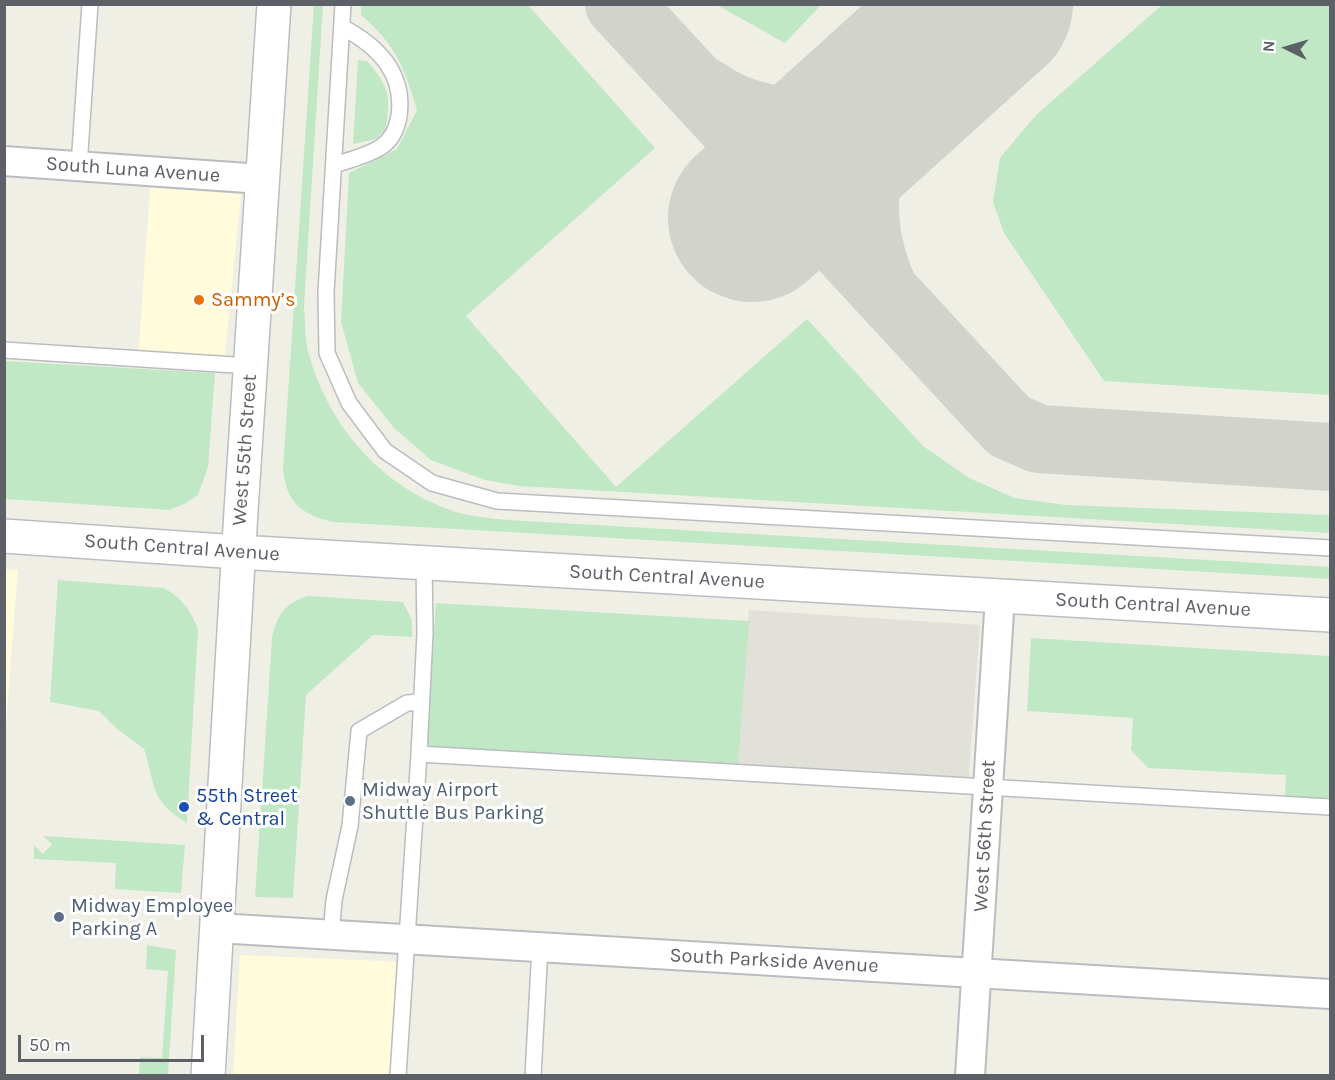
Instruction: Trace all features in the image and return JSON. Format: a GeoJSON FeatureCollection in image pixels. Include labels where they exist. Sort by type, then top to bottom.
{"type":"FeatureCollection","features":[{"type":"Feature","properties":{"kind":"main road","name":"West 55th Street"},"geometry":{"type":"LineString","coordinates":[[208,1076],[238,552],[274,4]]}},
{"type":"Feature","properties":{"kind":"main road","name":"South Central Avenue"},"geometry":{"type":"LineString","coordinates":[[4,536],[238,552],[1330,615]]}},
{"type":"Feature","properties":{"kind":"street","name":"South Luna Avenue"},"geometry":{"type":"LineString","coordinates":[[4,161],[262,179]]}},
{"type":"Feature","properties":{"kind":"street","name":"West 56th Street"},"geometry":{"type":"LineString","coordinates":[[970,1076],[1000,596]]}},
{"type":"Feature","properties":{"kind":"street","name":"South Parkside Avenue"},"geometry":{"type":"LineString","coordinates":[[217,928],[1330,994]]}},
{"type":"Feature","properties":{"kind":"lane"},"geometry":{"type":"LineString","coordinates":[[79,166],[90,4]]}},
{"type":"Feature","properties":{"kind":"lane"},"geometry":{"type":"LineString","coordinates":[[343,4],[326,292],[327,353],[349,403],[385,451],[432,483],[497,501],[1330,548]]}},
{"type":"Feature","properties":{"kind":"lane"},"geometry":{"type":"LineString","coordinates":[[334,165],[382,146],[397,129],[402,100],[395,74],[378,51],[342,27]]}},
{"type":"Feature","properties":{"kind":"lane"},"geometry":{"type":"LineString","coordinates":[[4,350],[250,366]]}},
{"type":"Feature","properties":{"kind":"lane"},"geometry":{"type":"LineString","coordinates":[[398,1076],[419,754],[425,633],[424,563]]}},
{"type":"Feature","properties":{"kind":"lane"},"geometry":{"type":"LineString","coordinates":[[331,934],[334,900],[350,826],[359,731],[407,703],[421,702]]}},
{"type":"Feature","properties":{"kind":"lane"},"geometry":{"type":"LineString","coordinates":[[419,754],[1330,807]]}},
{"type":"Feature","properties":{"kind":"lane"},"geometry":{"type":"LineString","coordinates":[[533,1076],[540,947]]}},
{"type":"Feature","properties":{"kind":"shaded area"},"geometry":{"type":"Polygon","coordinates":[[[150,188],[241,194],[224,364],[138,359],[150,188]]]}},
{"type":"Feature","properties":{"kind":"shaded area"},"geometry":{"type":"Polygon","coordinates":[[[5,569],[18,570],[4,738],[5,569]]]}},
{"type":"Feature","properties":{"kind":"shaded area"},"geometry":{"type":"Polygon","coordinates":[[[749,610],[980,625],[968,787],[737,774],[749,610]]]}},
{"type":"Feature","properties":{"kind":"shaded area"},"geometry":{"type":"Polygon","coordinates":[[[240,955],[405,962],[398,1075],[233,1076],[240,955]]]}},
{"type":"Feature","properties":{"kind":"green space"},"geometry":{"type":"Polygon","coordinates":[[[314,4],[323,5],[304,306],[308,351],[327,401],[340,423],[374,463],[394,480],[416,494],[450,510],[493,519],[1330,567],[1330,579],[333,522],[303,510],[291,498],[287,490],[283,468],[314,4]]]}},
{"type":"Feature","properties":{"kind":"green space"},"geometry":{"type":"Polygon","coordinates":[[[361,5],[528,5],[655,148],[466,316],[616,487],[807,319],[923,446],[969,478],[1015,498],[1066,505],[1330,515],[1330,533],[519,486],[485,480],[431,460],[394,428],[358,383],[341,322],[349,173],[397,149],[417,110],[403,69],[383,36],[361,15],[361,5]]]}},
{"type":"Feature","properties":{"kind":"green space"},"geometry":{"type":"Polygon","coordinates":[[[717,5],[821,5],[785,43],[717,5]]]}},
{"type":"Feature","properties":{"kind":"green space"},"geometry":{"type":"Polygon","coordinates":[[[1162,5],[1330,5],[1330,395],[1104,381],[1004,233],[993,202],[1000,158],[1036,115],[1162,5]]]}},
{"type":"Feature","properties":{"kind":"green space"},"geometry":{"type":"Polygon","coordinates":[[[358,60],[367,61],[380,78],[387,93],[388,110],[385,131],[376,139],[353,144],[358,60]]]}},
{"type":"Feature","properties":{"kind":"green space"},"geometry":{"type":"Polygon","coordinates":[[[4,361],[215,373],[208,467],[198,495],[169,510],[5,499],[4,361]]]}},
{"type":"Feature","properties":{"kind":"green space"},"geometry":{"type":"Polygon","coordinates":[[[58,580],[164,588],[181,600],[192,616],[198,629],[187,823],[166,807],[160,799],[144,749],[116,728],[99,711],[50,702],[58,580]]]}},
{"type":"Feature","properties":{"kind":"green space"},"geometry":{"type":"Polygon","coordinates":[[[308,596],[403,602],[412,620],[412,637],[373,635],[306,695],[293,898],[255,897],[272,638],[276,623],[283,611],[293,602],[308,596]]]}},
{"type":"Feature","properties":{"kind":"green space"},"geometry":{"type":"Polygon","coordinates":[[[436,603],[749,621],[738,764],[425,748],[436,603]]]}},
{"type":"Feature","properties":{"kind":"green space"},"geometry":{"type":"Polygon","coordinates":[[[1031,638],[1330,656],[1330,799],[1285,797],[1286,775],[1148,768],[1131,750],[1133,718],[1027,711],[1031,638]]]}},
{"type":"Feature","properties":{"kind":"green space"},"geometry":{"type":"Polygon","coordinates":[[[43,836],[185,845],[181,893],[115,889],[116,863],[34,859],[34,845],[43,854],[52,844],[43,836]]]}},
{"type":"Feature","properties":{"kind":"green space"},"geometry":{"type":"Polygon","coordinates":[[[147,945],[176,950],[168,1075],[139,1075],[140,1057],[162,1058],[168,971],[146,969],[147,945]]]}},
{"type":"Feature","properties":{"kind":"taxiway"},"geometry":{"type":"LineString","coordinates":[[619,4],[1009,426],[1039,439],[1330,457]]}},
{"type":"Feature","properties":{"kind":"taxiway"},"geometry":{"type":"LineString","coordinates":[[704,91],[734,108],[751,114],[803,122],[837,117],[892,92],[875,144],[866,190],[865,213],[867,237],[884,290]]}},
{"type":"Feature","properties":{"kind":"runway"},"geometry":{"type":"LineString","coordinates":[[752,218],[989,4]]}},
{"type":"Feature","properties":{"kind":"place","name":"Sammy’s"},"geometry":{"type":"Point","coordinates":[199,300]}},
{"type":"Feature","properties":{"kind":"place","name":"Midway Airport Shuttle Bus Parking"},"geometry":{"type":"Point","coordinates":[350,801]}},
{"type":"Feature","properties":{"kind":"place","name":"55th Street & Central"},"geometry":{"type":"Point","coordinates":[184,807]}},
{"type":"Feature","properties":{"kind":"place","name":"Midway Employee Parking A"},"geometry":{"type":"Point","coordinates":[59,917]}}]}
